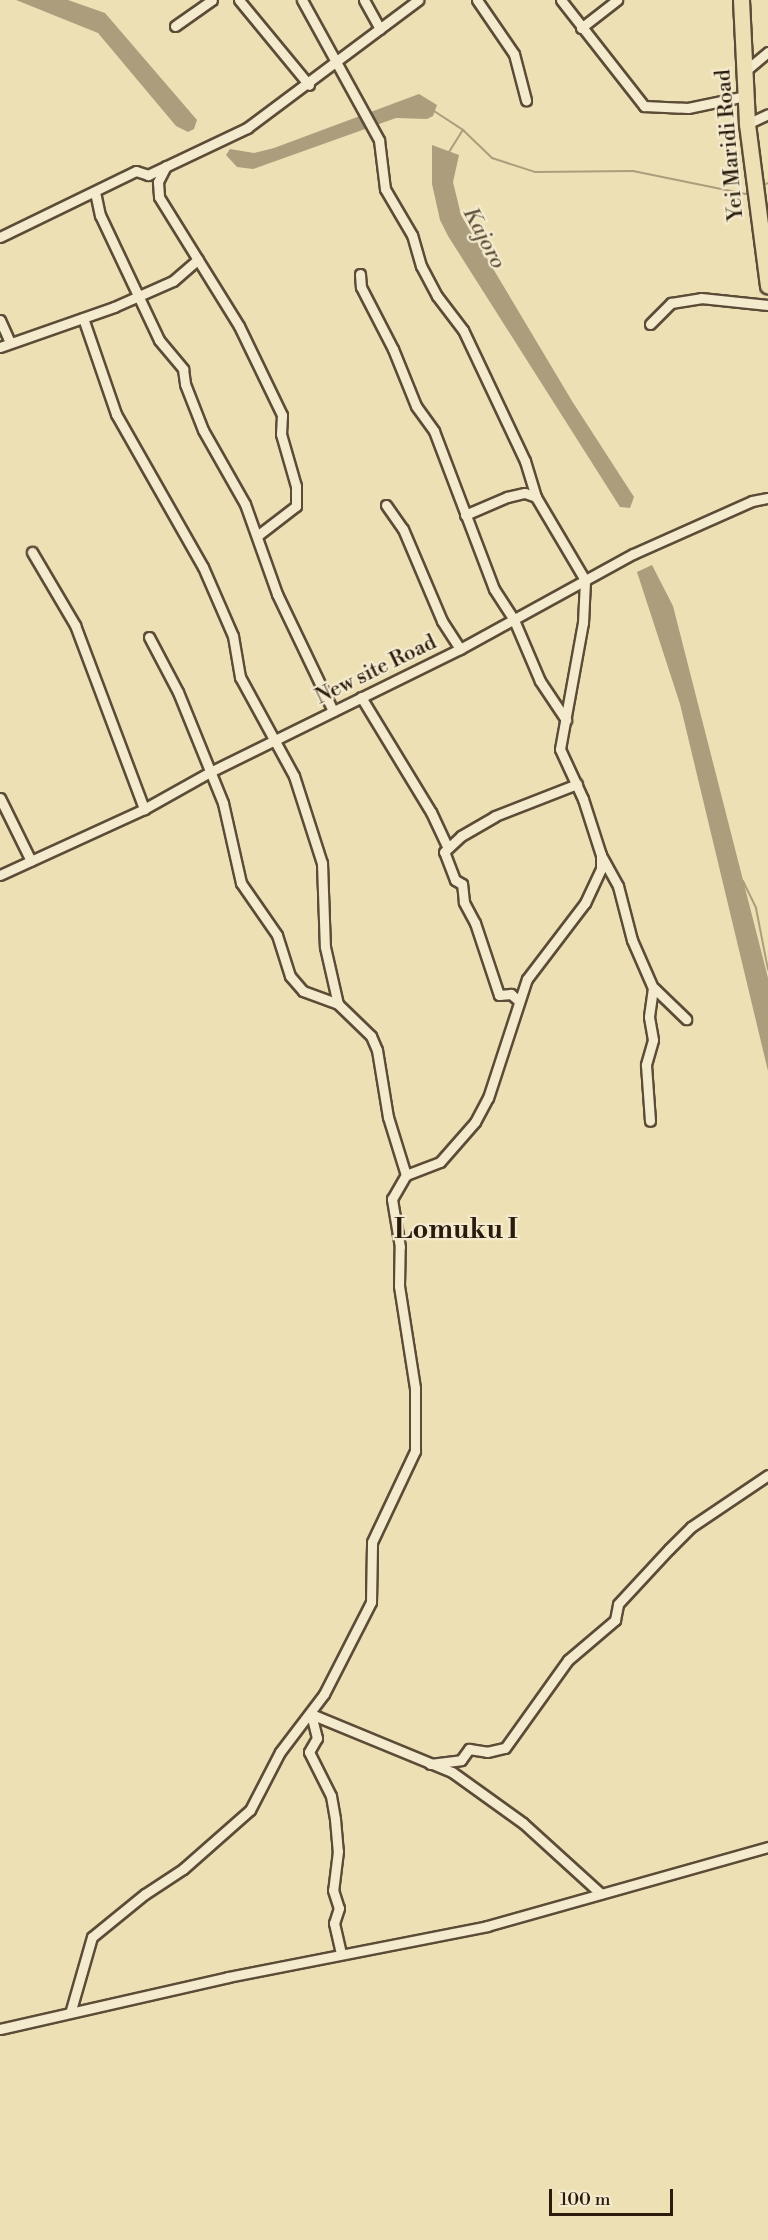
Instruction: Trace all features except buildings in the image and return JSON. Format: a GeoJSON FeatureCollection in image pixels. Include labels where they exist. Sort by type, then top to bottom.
{"type":"FeatureCollection","features":[{"type":"Feature","properties":{"kind":"main road","name":"Yei Maridi Road"},"geometry":{"type":"LineString","coordinates":[[741,0],[747,124],[768,286]]}},
{"type":"Feature","properties":{"kind":"street"},"geometry":{"type":"LineString","coordinates":[[175,26],[212,0]]}},
{"type":"Feature","properties":{"kind":"street"},"geometry":{"type":"LineString","coordinates":[[239,0],[309,85]]}},
{"type":"Feature","properties":{"kind":"street"},"geometry":{"type":"LineString","coordinates":[[302,0],[334,64],[379,140],[385,189],[412,235],[431,286],[463,330],[525,461],[536,497],[585,580],[583,623],[560,749],[577,784],[601,855],[618,886],[632,940],[653,988],[686,1019]]}},
{"type":"Feature","properties":{"kind":"street"},"geometry":{"type":"LineString","coordinates":[[364,0],[380,29]]}},
{"type":"Feature","properties":{"kind":"street"},"geometry":{"type":"LineString","coordinates":[[0,237],[136,171],[148,175],[247,128],[309,85],[418,0]]}},
{"type":"Feature","properties":{"kind":"street"},"geometry":{"type":"LineString","coordinates":[[477,0],[514,54],[526,100]]}},
{"type":"Feature","properties":{"kind":"street"},"geometry":{"type":"LineString","coordinates":[[561,0],[644,106],[688,108],[745,96]]}},
{"type":"Feature","properties":{"kind":"street"},"geometry":{"type":"LineString","coordinates":[[581,28],[617,0]]}},
{"type":"Feature","properties":{"kind":"street"},"geometry":{"type":"LineString","coordinates":[[744,72],[768,52]]}},
{"type":"Feature","properties":{"kind":"street"},"geometry":{"type":"LineString","coordinates":[[747,124],[768,114]]}},
{"type":"Feature","properties":{"kind":"street"},"geometry":{"type":"LineString","coordinates":[[166,166],[158,182],[159,197],[239,326],[282,415],[281,434],[296,486],[296,506],[257,536]]}},
{"type":"Feature","properties":{"kind":"street"},"geometry":{"type":"LineString","coordinates":[[95,192],[100,215],[140,295],[159,340],[183,369],[185,384],[204,430],[245,504],[277,594],[333,711]]}},
{"type":"Feature","properties":{"kind":"street"},"geometry":{"type":"LineString","coordinates":[[0,347],[83,318],[172,281],[198,259]]}},
{"type":"Feature","properties":{"kind":"street"},"geometry":{"type":"LineString","coordinates":[[360,274],[361,287],[378,325],[393,349],[416,406],[434,431],[465,515],[484,555],[494,589],[514,621],[540,681],[566,720]]}},
{"type":"Feature","properties":{"kind":"street"},"geometry":{"type":"LineString","coordinates":[[650,324],[671,303],[701,298],[768,305]]}},
{"type":"Feature","properties":{"kind":"street"},"geometry":{"type":"LineString","coordinates":[[83,318],[116,414],[203,567],[233,636],[240,677],[276,739],[294,776],[322,863],[325,947],[338,1004]]}},
{"type":"Feature","properties":{"kind":"street"},"geometry":{"type":"LineString","coordinates":[[0,320],[10,342]]}},
{"type":"Feature","properties":{"kind":"street"},"geometry":{"type":"LineString","coordinates":[[465,515],[507,497],[525,493],[536,497]]}},
{"type":"Feature","properties":{"kind":"street","name":"New site Road"},"geometry":{"type":"LineString","coordinates":[[0,875],[144,809],[210,772],[460,649],[585,580],[678,533],[768,498]]}},
{"type":"Feature","properties":{"kind":"street"},"geometry":{"type":"LineString","coordinates":[[386,505],[403,530],[434,604],[460,649]]}},
{"type":"Feature","properties":{"kind":"street"},"geometry":{"type":"LineString","coordinates":[[32,552],[75,625],[144,809]]}},
{"type":"Feature","properties":{"kind":"street"},"geometry":{"type":"LineString","coordinates":[[149,637],[178,692],[229,820],[241,883],[277,935],[290,976],[303,991],[338,1004],[361,1023],[377,1050],[388,1117],[406,1175]]}},
{"type":"Feature","properties":{"kind":"street"},"geometry":{"type":"LineString","coordinates":[[361,697],[431,812],[447,846],[445,855],[455,880],[462,884],[464,902],[475,923],[499,995],[511,994],[519,1001]]}},
{"type":"Feature","properties":{"kind":"street"},"geometry":{"type":"LineString","coordinates":[[447,846],[495,816],[577,784]]}},
{"type":"Feature","properties":{"kind":"street"},"geometry":{"type":"LineString","coordinates":[[0,798],[31,861]]}},
{"type":"Feature","properties":{"kind":"street"},"geometry":{"type":"LineString","coordinates":[[71,2010],[92,1937],[145,1894],[183,1869],[250,1810],[280,1752],[312,1714],[371,1602],[372,1542],[415,1451],[415,1388],[399,1286],[400,1246],[392,1208],[395,1191],[406,1175],[440,1162],[476,1122],[488,1098],[519,1001],[540,958],[597,883],[601,855]]}},
{"type":"Feature","properties":{"kind":"street"},"geometry":{"type":"LineString","coordinates":[[650,1121],[646,1065],[653,1040],[649,1017],[653,988]]}},
{"type":"Feature","properties":{"kind":"street"},"geometry":{"type":"LineString","coordinates":[[430,1764],[461,1760],[470,1749],[487,1752],[505,1748],[568,1660],[615,1620],[618,1604],[669,1549],[691,1527],[768,1476]]}},
{"type":"Feature","properties":{"kind":"street"},"geometry":{"type":"LineString","coordinates":[[312,1714],[452,1772],[523,1823],[601,1894]]}},
{"type":"Feature","properties":{"kind":"street"},"geometry":{"type":"LineString","coordinates":[[312,1714],[317,1738],[309,1752],[331,1796],[335,1819],[338,1851],[333,1890],[339,1908],[334,1923],[341,1954]]}},
{"type":"Feature","properties":{"kind":"street"},"geometry":{"type":"LineString","coordinates":[[0,2029],[71,2010],[487,1926],[768,1847]]}},
{"type":"Feature","properties":{"kind":"shaded area"},"geometry":{"type":"Polygon","coordinates":[[[16,0],[68,0],[105,13],[197,120],[194,129],[188,132],[176,126],[98,33],[16,0]]]}},
{"type":"Feature","properties":{"kind":"shaded area"},"geometry":{"type":"Polygon","coordinates":[[[419,94],[437,105],[433,116],[427,119],[396,118],[253,169],[237,167],[226,155],[230,149],[254,153],[274,148],[419,94]]]}},
{"type":"Feature","properties":{"kind":"shaded area"},"geometry":{"type":"Polygon","coordinates":[[[432,145],[459,155],[453,182],[461,215],[572,401],[634,497],[630,508],[620,507],[448,236],[440,220],[432,184],[432,145]]]}},
{"type":"Feature","properties":{"kind":"shaded area"},"geometry":{"type":"Polygon","coordinates":[[[652,565],[673,606],[768,978],[768,1071],[680,704],[637,572],[652,565]]]}},
{"type":"Feature","properties":{"kind":"waterway"},"geometry":{"type":"LineString","coordinates":[[434,111],[463,130],[492,158],[535,172],[633,171],[746,194],[751,192]]}},
{"type":"Feature","properties":{"kind":"waterway","name":"Kajoro"},"geometry":{"type":"LineString","coordinates":[[449,152],[463,130]]}},
{"type":"Feature","properties":{"kind":"waterway"},"geometry":{"type":"LineString","coordinates":[[762,186],[768,183]]}},
{"type":"Feature","properties":{"kind":"waterway"},"geometry":{"type":"LineString","coordinates":[[743,881],[756,908],[768,970]]}},
{"type":"Feature","properties":{"kind":"district","name":"Lomuku I"},"geometry":{"type":"Point","coordinates":[456,1231]}}]}
